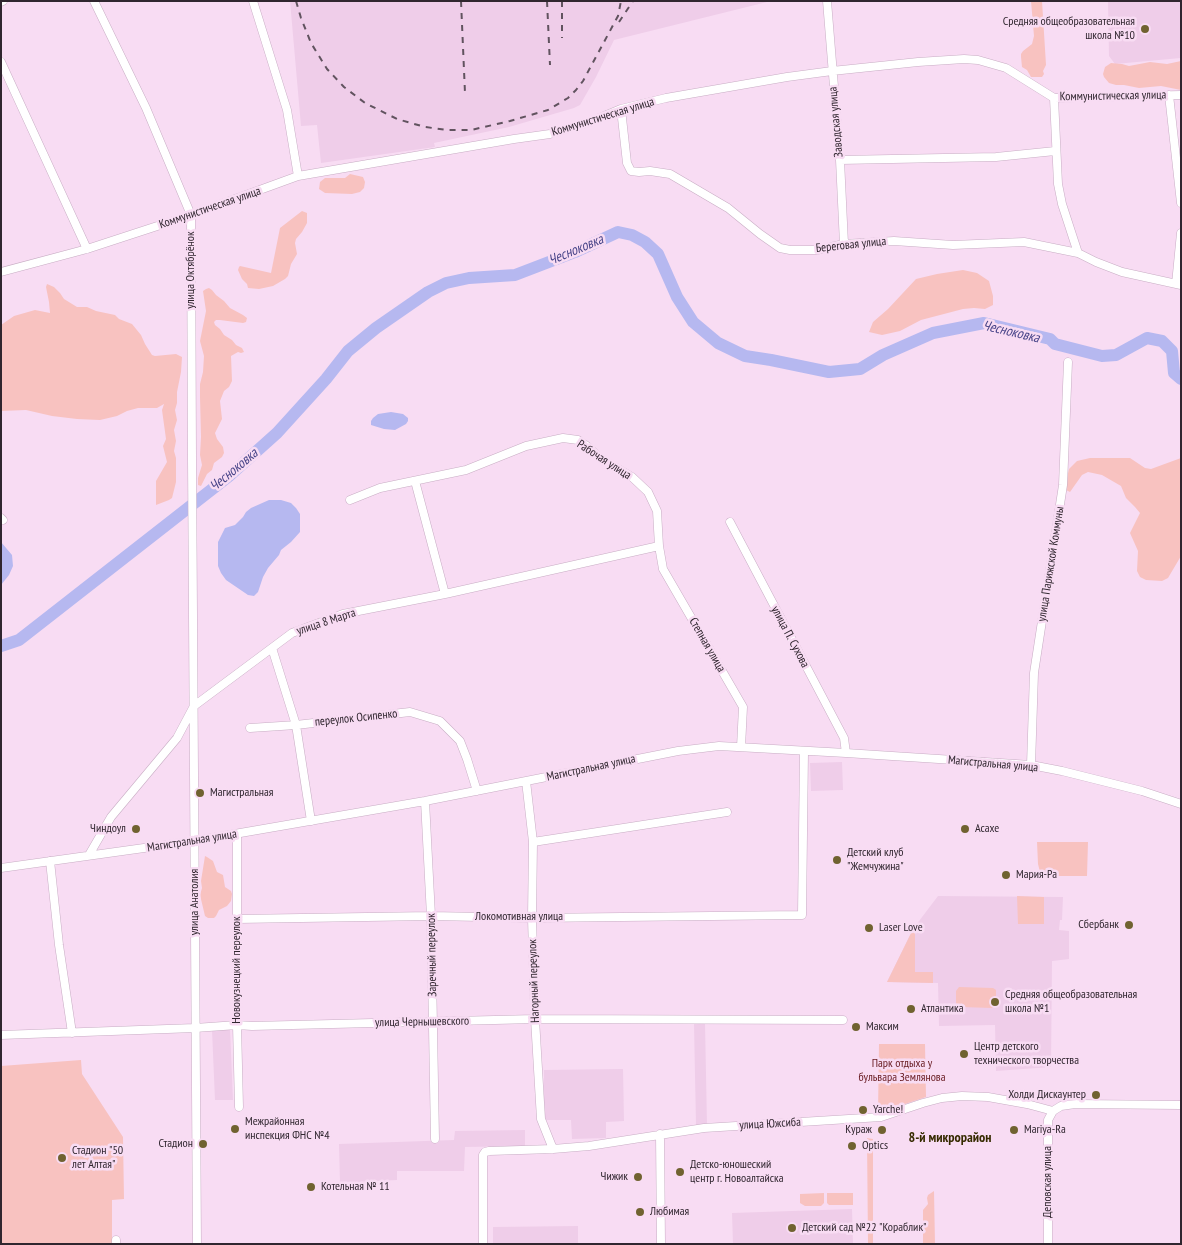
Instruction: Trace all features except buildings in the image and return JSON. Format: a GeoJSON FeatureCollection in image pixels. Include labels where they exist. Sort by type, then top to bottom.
{"type":"FeatureCollection","features":[{"type":"Feature","properties":{"kind":"street","name":"улица Октябрёнок"},"geometry":{"type":"LineString","coordinates":[[94,1],[146,108],[191,215],[192,530]]}},
{"type":"Feature","properties":{"kind":"street"},"geometry":{"type":"LineString","coordinates":[[253,1],[287,110],[298,176]]}},
{"type":"Feature","properties":{"kind":"street","name":"Заводская улица"},"geometry":{"type":"LineString","coordinates":[[826,1],[840,160],[844,244]]}},
{"type":"Feature","properties":{"kind":"street","name":"Коммунистическая улица"},"geometry":{"type":"LineString","coordinates":[[1,272],[87,249],[191,215],[298,176],[550,134],[590,122],[621,109],[666,98],[787,77],[918,62],[964,59],[978,60],[1006,68],[1054,98],[1181,95]]}},
{"type":"Feature","properties":{"kind":"street"},"geometry":{"type":"LineString","coordinates":[[1,62],[87,249]]}},
{"type":"Feature","properties":{"kind":"street"},"geometry":{"type":"LineString","coordinates":[[1169,96],[1181,203]]}},
{"type":"Feature","properties":{"kind":"street"},"geometry":{"type":"LineString","coordinates":[[1054,98],[1058,184],[1062,204],[1078,253]]}},
{"type":"Feature","properties":{"kind":"street","name":"Береговая улица"},"geometry":{"type":"LineString","coordinates":[[621,109],[627,163],[631,171],[670,174],[728,208],[780,248],[817,250],[844,244],[894,240],[953,245],[1024,242],[1078,253],[1122,272],[1178,285]]}},
{"type":"Feature","properties":{"kind":"street"},"geometry":{"type":"LineString","coordinates":[[840,160],[996,157],[1055,151]]}},
{"type":"Feature","properties":{"kind":"street"},"geometry":{"type":"LineString","coordinates":[[1178,285],[1181,233]]}},
{"type":"Feature","properties":{"kind":"street","name":"улица Парижской Коммуны"},"geometry":{"type":"LineString","coordinates":[[1031,765],[1034,673],[1063,485],[1068,362]]}},
{"type":"Feature","properties":{"kind":"street","name":"Рабочая улица"},"geometry":{"type":"LineString","coordinates":[[350,500],[380,488],[466,470],[526,446],[563,438],[578,440],[600,458],[632,477],[648,492],[657,511],[659,546]]}},
{"type":"Feature","properties":{"kind":"street"},"geometry":{"type":"LineString","coordinates":[[414,481],[445,594]]}},
{"type":"Feature","properties":{"kind":"street","name":"улица П. Сухова"},"geometry":{"type":"LineString","coordinates":[[730,522],[844,738],[846,753]]}},
{"type":"Feature","properties":{"kind":"street","name":"улица Анатолия"},"geometry":{"type":"LineString","coordinates":[[192,530],[197,1244]]}},
{"type":"Feature","properties":{"kind":"street","name":"улица 8 Марта"},"geometry":{"type":"LineString","coordinates":[[89,855],[111,817],[177,738],[194,706],[292,632],[343,614],[445,594],[659,546]]}},
{"type":"Feature","properties":{"kind":"street","name":"Степная улица"},"geometry":{"type":"LineString","coordinates":[[659,546],[663,569],[743,707],[742,747]]}},
{"type":"Feature","properties":{"kind":"street"},"geometry":{"type":"LineString","coordinates":[[272,648],[296,724],[311,821]]}},
{"type":"Feature","properties":{"kind":"street","name":"переулок Осипенко"},"geometry":{"type":"LineString","coordinates":[[250,728],[410,712],[440,721],[460,740],[477,791]]}},
{"type":"Feature","properties":{"kind":"street","name":"Магистральная улица"},"geometry":{"type":"LineString","coordinates":[[1,868],[237,834],[425,802],[678,750],[719,746],[1031,765],[1142,791],[1181,804]]}},
{"type":"Feature","properties":{"kind":"street","name":"Локомотивная улица"},"geometry":{"type":"LineString","coordinates":[[237,919],[431,916],[532,918],[802,915],[804,752]]}},
{"type":"Feature","properties":{"kind":"street","name":"Нагорный переулок"},"geometry":{"type":"LineString","coordinates":[[526,781],[533,842],[532,918],[535,1019],[541,1119],[554,1149]]}},
{"type":"Feature","properties":{"kind":"street","name":"Заречный переулок"},"geometry":{"type":"LineString","coordinates":[[425,802],[431,916],[436,1139]]}},
{"type":"Feature","properties":{"kind":"street"},"geometry":{"type":"LineString","coordinates":[[533,842],[728,812]]}},
{"type":"Feature","properties":{"kind":"street","name":"Новокузнецкий переулок"},"geometry":{"type":"LineString","coordinates":[[237,834],[239,1107]]}},
{"type":"Feature","properties":{"kind":"street"},"geometry":{"type":"LineString","coordinates":[[50,861],[59,945],[72,1033]]}},
{"type":"Feature","properties":{"kind":"street","name":"улица Чернышевского"},"geometry":{"type":"LineString","coordinates":[[1,1035],[237,1025],[535,1019],[843,1020]]}},
{"type":"Feature","properties":{"kind":"street","name":"улица Южсиба"},"geometry":{"type":"LineString","coordinates":[[483,1244],[483,1155],[489,1151],[589,1146],[704,1128],[881,1117],[942,1098],[962,1096],[988,1097],[1027,1104],[1053,1112]]}},
{"type":"Feature","properties":{"kind":"street"},"geometry":{"type":"LineString","coordinates":[[1053,1112],[1061,1106],[1075,1104],[1181,1105]]}},
{"type":"Feature","properties":{"kind":"street","name":"Деповская улица"},"geometry":{"type":"LineString","coordinates":[[1048,1244],[1048,1120],[1053,1112]]}},
{"type":"Feature","properties":{"kind":"street"},"geometry":{"type":"LineString","coordinates":[[660,1134],[661,1244]]}},
{"type":"Feature","properties":{"kind":"shaded area"},"geometry":{"type":"Polygon","coordinates":[[[290,1],[767,2],[614,40],[580,105],[574,108],[509,127],[434,143],[435,147],[321,163],[317,125],[301,126],[290,1]]]}},
{"type":"Feature","properties":{"kind":"shaded area","name":"Средняя общеобразовательная школа №10"},"geometry":{"type":"Polygon","coordinates":[[[1108,1],[1181,1],[1181,58],[1115,64],[1109,56],[1108,1]]]}},
{"type":"Feature","properties":{"kind":"shaded area"},"geometry":{"type":"Polygon","coordinates":[[[842,762],[843,790],[811,791],[810,763],[842,762]]]}},
{"type":"Feature","properties":{"kind":"shaded area","name":"Средняя общеобразовательная школа №1"},"geometry":{"type":"Polygon","coordinates":[[[938,896],[1063,897],[1062,920],[1060,920],[1059,930],[1069,931],[1069,959],[1052,961],[1051,1067],[996,1071],[995,1025],[939,1026],[938,983],[887,982],[913,929],[938,896]]]}},
{"type":"Feature","properties":{"kind":"shaded area"},"geometry":{"type":"Polygon","coordinates":[[[705,1023],[707,1125],[696,1125],[694,1024],[705,1023]]]}},
{"type":"Feature","properties":{"kind":"shaded area"},"geometry":{"type":"Polygon","coordinates":[[[230,1029],[233,1100],[215,1100],[212,1030],[230,1029]]]}},
{"type":"Feature","properties":{"kind":"shaded area"},"geometry":{"type":"Polygon","coordinates":[[[623,1069],[624,1121],[606,1122],[606,1138],[572,1139],[571,1120],[544,1120],[544,1070],[623,1069]]]}},
{"type":"Feature","properties":{"kind":"shaded area"},"geometry":{"type":"Polygon","coordinates":[[[525,1130],[525,1146],[465,1147],[464,1171],[397,1171],[397,1180],[340,1183],[339,1144],[454,1140],[455,1131],[525,1130]]]}},
{"type":"Feature","properties":{"kind":"shaded area","name":"Детский сад №22 \"Кораблик\""},"geometry":{"type":"Polygon","coordinates":[[[852,1209],[853,1244],[733,1244],[732,1213],[852,1209]]]}},
{"type":"Feature","properties":{"kind":"shaded area"},"geometry":{"type":"Polygon","coordinates":[[[578,1226],[578,1244],[493,1244],[493,1227],[578,1226]]]}},
{"type":"Feature","properties":{"kind":"green space"},"geometry":{"type":"Polygon","coordinates":[[[1031,1],[1042,1],[1046,65],[1042,77],[1031,77],[1027,70],[1022,67],[1021,54],[1032,44],[1034,36],[1031,1]]]}},
{"type":"Feature","properties":{"kind":"green space"},"geometry":{"type":"Polygon","coordinates":[[[1181,61],[1181,90],[1161,86],[1139,88],[1116,85],[1109,83],[1103,74],[1105,67],[1111,63],[1129,66],[1150,62],[1167,64],[1181,61]]]}},
{"type":"Feature","properties":{"kind":"green space"},"geometry":{"type":"Polygon","coordinates":[[[350,174],[363,177],[365,182],[364,188],[360,192],[352,194],[325,193],[319,189],[320,182],[325,178],[345,178],[350,174]]]}},
{"type":"Feature","properties":{"kind":"green space"},"geometry":{"type":"Polygon","coordinates":[[[302,211],[307,213],[307,223],[296,239],[297,254],[291,264],[288,276],[273,286],[259,289],[248,288],[238,270],[239,267],[271,273],[280,228],[302,211]]]}},
{"type":"Feature","properties":{"kind":"green space"},"geometry":{"type":"Polygon","coordinates":[[[963,270],[977,273],[989,281],[993,305],[985,309],[963,309],[921,320],[900,331],[882,335],[869,332],[873,322],[916,279],[963,270]]]}},
{"type":"Feature","properties":{"kind":"green space"},"geometry":{"type":"Polygon","coordinates":[[[47,284],[54,287],[64,299],[77,307],[87,307],[115,315],[119,319],[132,324],[141,335],[152,355],[176,354],[182,357],[175,410],[177,420],[174,430],[176,441],[174,451],[176,458],[176,482],[172,498],[169,500],[156,505],[156,481],[167,462],[163,446],[166,439],[162,410],[164,404],[157,408],[138,408],[100,420],[52,416],[26,410],[1,411],[1,325],[14,316],[35,310],[50,313],[47,284]]]}},
{"type":"Feature","properties":{"kind":"green space"},"geometry":{"type":"Polygon","coordinates":[[[209,288],[230,308],[247,318],[246,322],[243,323],[220,320],[214,322],[224,335],[242,348],[244,352],[238,352],[231,356],[232,381],[224,391],[220,401],[222,419],[215,433],[223,447],[224,453],[214,463],[212,470],[207,474],[201,486],[198,485],[202,465],[200,455],[200,384],[204,356],[200,341],[206,311],[203,291],[209,288]]]}},
{"type":"Feature","properties":{"kind":"green space"},"geometry":{"type":"Polygon","coordinates":[[[1090,458],[1130,458],[1145,468],[1151,469],[1181,458],[1181,556],[1168,578],[1162,581],[1146,580],[1140,577],[1137,571],[1138,551],[1130,533],[1140,513],[1126,498],[1121,486],[1102,475],[1088,472],[1082,475],[1070,492],[1064,489],[1069,469],[1077,461],[1090,458]]]}},
{"type":"Feature","properties":{"kind":"green space"},"geometry":{"type":"Polygon","coordinates":[[[1037,842],[1088,842],[1087,876],[1049,876],[1042,874],[1038,864],[1037,842]]]}},
{"type":"Feature","properties":{"kind":"green space"},"geometry":{"type":"Polygon","coordinates":[[[205,856],[213,861],[217,872],[223,875],[225,887],[232,894],[231,901],[227,906],[219,910],[214,918],[205,916],[200,895],[205,856]]]}},
{"type":"Feature","properties":{"kind":"green space"},"geometry":{"type":"Polygon","coordinates":[[[1017,896],[1044,897],[1044,924],[1018,924],[1017,896]]]}},
{"type":"Feature","properties":{"kind":"green space"},"geometry":{"type":"Polygon","coordinates":[[[915,925],[915,972],[933,972],[933,983],[887,982],[915,925]]]}},
{"type":"Feature","properties":{"kind":"green space"},"geometry":{"type":"Polygon","coordinates":[[[959,987],[993,988],[996,990],[996,1005],[992,1008],[960,1007],[956,1003],[956,991],[959,987]]]}},
{"type":"Feature","properties":{"kind":"green space","name":"Парк отдыха у бульвара Землянова"},"geometry":{"type":"Polygon","coordinates":[[[879,1044],[925,1044],[926,1097],[878,1113],[879,1044]]]}},
{"type":"Feature","properties":{"kind":"green space","name":"Стадион \"50 лет Алтая\""},"geometry":{"type":"Polygon","coordinates":[[[81,1060],[82,1074],[123,1137],[124,1199],[112,1200],[112,1244],[1,1244],[1,1066],[81,1060]]]}},
{"type":"Feature","properties":{"kind":"green space"},"geometry":{"type":"Polygon","coordinates":[[[867,1138],[873,1139],[873,1244],[868,1244],[867,1138]]]}},
{"type":"Feature","properties":{"kind":"green space"},"geometry":{"type":"Polygon","coordinates":[[[934,1191],[935,1244],[923,1244],[923,1210],[928,1204],[928,1195],[934,1191]]]}},
{"type":"Feature","properties":{"kind":"green space"},"geometry":{"type":"Polygon","coordinates":[[[824,1193],[824,1203],[821,1206],[805,1206],[800,1203],[800,1194],[824,1193]]]}},
{"type":"Feature","properties":{"kind":"green space"},"geometry":{"type":"Polygon","coordinates":[[[827,1193],[853,1193],[853,1205],[829,1205],[827,1203],[827,1193]]]}},
{"type":"Feature","properties":{"kind":"water"},"geometry":{"type":"Polygon","coordinates":[[[391,412],[403,414],[408,418],[408,421],[395,430],[371,425],[371,421],[378,414],[391,412]]]}},
{"type":"Feature","properties":{"kind":"water"},"geometry":{"type":"Polygon","coordinates":[[[269,500],[281,500],[291,503],[296,508],[300,514],[300,532],[281,550],[268,568],[258,592],[254,596],[248,595],[226,580],[221,573],[218,566],[218,542],[225,528],[235,525],[251,508],[269,500]]]}},
{"type":"Feature","properties":{"kind":"water"},"geometry":{"type":"Polygon","coordinates":[[[1,542],[12,555],[13,566],[1,585],[1,542]]]}},
{"type":"Feature","properties":{"kind":"waterway","name":"Чесноковка"},"geometry":{"type":"LineString","coordinates":[[1,646],[19,640],[229,476],[277,433],[326,379],[348,351],[376,328],[428,292],[446,283],[469,278],[515,275],[575,252],[618,232],[632,235],[645,242],[658,254],[677,297],[693,322],[718,343],[745,356],[829,372],[860,369],[883,355],[933,333],[984,323],[1050,339],[1055,344],[1102,356],[1116,355],[1147,338],[1162,341],[1172,351],[1174,373],[1181,379]]}},
{"type":"Feature","properties":{"kind":"railway"},"geometry":{"type":"LineString","coordinates":[[296,1],[311,43],[327,69],[344,87],[365,103],[397,119],[425,127],[448,130],[471,130],[510,121],[548,110],[568,98],[583,81],[618,16],[621,1]]}},
{"type":"Feature","properties":{"kind":"railway"},"geometry":{"type":"LineString","coordinates":[[461,1],[465,93]]}},
{"type":"Feature","properties":{"kind":"railway"},"geometry":{"type":"LineString","coordinates":[[547,1],[550,65]]}},
{"type":"Feature","properties":{"kind":"railway"},"geometry":{"type":"LineString","coordinates":[[562,1],[562,38]]}},
{"type":"Feature","properties":{"kind":"railway"},"geometry":{"type":"LineString","coordinates":[[619,22],[633,1]]}},
{"type":"Feature","properties":{"kind":"place","name":"Средняя общеобразовательная школа №10"},"geometry":{"type":"Point","coordinates":[1145,29]}},
{"type":"Feature","properties":{"kind":"place","name":"Магистральная"},"geometry":{"type":"Point","coordinates":[200,793]}},
{"type":"Feature","properties":{"kind":"place","name":"Чиндоул"},"geometry":{"type":"Point","coordinates":[136,829]}},
{"type":"Feature","properties":{"kind":"place","name":"Асахе"},"geometry":{"type":"Point","coordinates":[965,829]}},
{"type":"Feature","properties":{"kind":"place","name":"Детский клуб \"Жемчужина\""},"geometry":{"type":"Point","coordinates":[837,860]}},
{"type":"Feature","properties":{"kind":"place","name":"Мария-Ра"},"geometry":{"type":"Point","coordinates":[1006,875]}},
{"type":"Feature","properties":{"kind":"place","name":"Сбербанк"},"geometry":{"type":"Point","coordinates":[1129,925]}},
{"type":"Feature","properties":{"kind":"place","name":"Laser Love"},"geometry":{"type":"Point","coordinates":[869,928]}},
{"type":"Feature","properties":{"kind":"place","name":"Средняя общеобразовательная школа №1"},"geometry":{"type":"Point","coordinates":[995,1002]}},
{"type":"Feature","properties":{"kind":"place","name":"Атлантика"},"geometry":{"type":"Point","coordinates":[911,1009]}},
{"type":"Feature","properties":{"kind":"place","name":"Максим"},"geometry":{"type":"Point","coordinates":[856,1027]}},
{"type":"Feature","properties":{"kind":"place","name":"Центр детского технического творчества"},"geometry":{"type":"Point","coordinates":[964,1054]}},
{"type":"Feature","properties":{"kind":"place","name":"Холди Дискаунтер"},"geometry":{"type":"Point","coordinates":[1096,1095]}},
{"type":"Feature","properties":{"kind":"place","name":"Yarche!"},"geometry":{"type":"Point","coordinates":[863,1110]}},
{"type":"Feature","properties":{"kind":"place","name":"Межрайонная инспекция ФНС №4"},"geometry":{"type":"Point","coordinates":[235,1129]}},
{"type":"Feature","properties":{"kind":"place","name":"Кураж"},"geometry":{"type":"Point","coordinates":[882,1130]}},
{"type":"Feature","properties":{"kind":"place","name":"Mariya-Ra"},"geometry":{"type":"Point","coordinates":[1014,1130]}},
{"type":"Feature","properties":{"kind":"place","name":"Стадион"},"geometry":{"type":"Point","coordinates":[203,1144]}},
{"type":"Feature","properties":{"kind":"place","name":"Optics"},"geometry":{"type":"Point","coordinates":[852,1146]}},
{"type":"Feature","properties":{"kind":"place","name":"Стадион \"50 лет Алтая\""},"geometry":{"type":"Point","coordinates":[62,1158]}},
{"type":"Feature","properties":{"kind":"place","name":"Детско-юношеский центр г. Новоалтайска"},"geometry":{"type":"Point","coordinates":[680,1172]}},
{"type":"Feature","properties":{"kind":"place","name":"Чижик"},"geometry":{"type":"Point","coordinates":[638,1177]}},
{"type":"Feature","properties":{"kind":"place","name":"Котельная № 11"},"geometry":{"type":"Point","coordinates":[311,1187]}},
{"type":"Feature","properties":{"kind":"place","name":"Любимая"},"geometry":{"type":"Point","coordinates":[640,1212]}},
{"type":"Feature","properties":{"kind":"place","name":"Детский сад №22 \"Кораблик\""},"geometry":{"type":"Point","coordinates":[792,1228]}},
{"type":"Feature","properties":{"kind":"district","name":"8-й микрорайон"},"geometry":{"type":"Point","coordinates":[950,1138]}}]}
